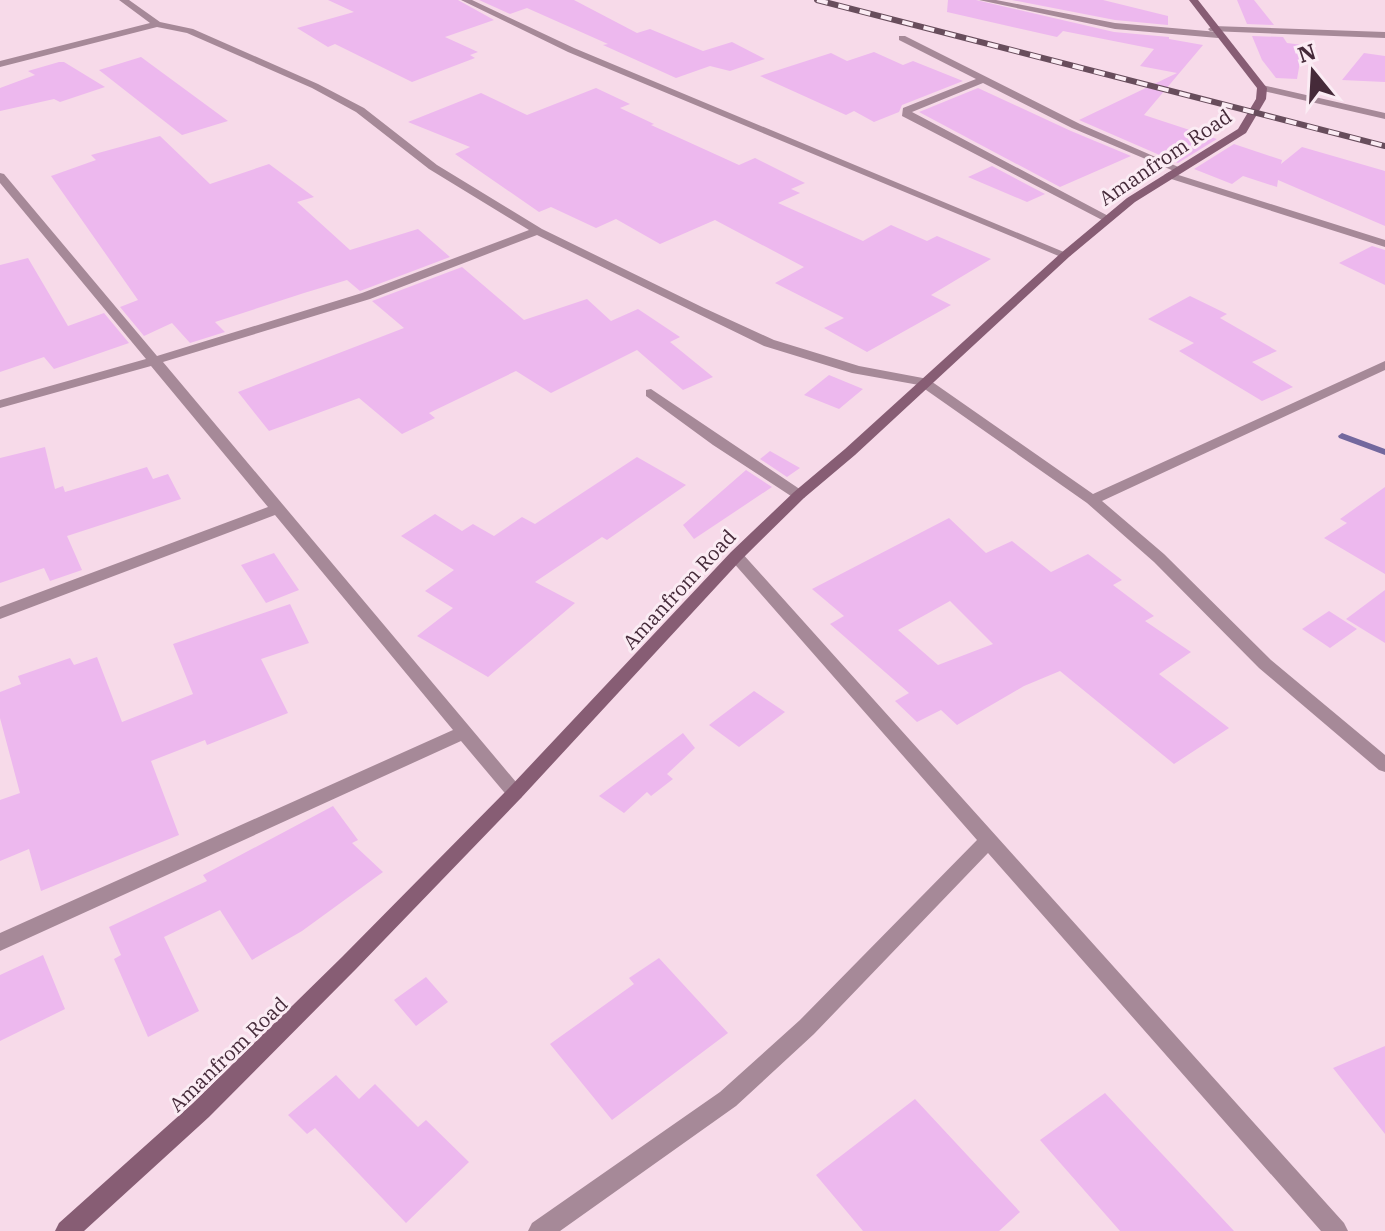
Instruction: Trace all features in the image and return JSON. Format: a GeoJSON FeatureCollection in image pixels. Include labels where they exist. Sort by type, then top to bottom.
{"type":"FeatureCollection","features":[{"type":"Feature","properties":{"kind":"street"},"geometry":{"type":"LineString","coordinates":[[123,0],[157,24],[190,31],[282,70],[360,110],[433,167],[538,231],[769,343],[857,370],[923,382],[1092,500],[1159,558],[1265,664],[1385,765]]}},
{"type":"Feature","properties":{"kind":"street"},"geometry":{"type":"LineString","coordinates":[[465,0],[571,50],[1065,255]]}},
{"type":"Feature","properties":{"kind":"street"},"geometry":{"type":"LineString","coordinates":[[983,0],[1115,26],[1216,32],[1385,35]]}},
{"type":"Feature","properties":{"kind":"street"},"geometry":{"type":"LineString","coordinates":[[1193,0],[1262,88],[1385,116]]}},
{"type":"Feature","properties":{"kind":"street"},"geometry":{"type":"LineString","coordinates":[[0,64],[157,24]]}},
{"type":"Feature","properties":{"kind":"street"},"geometry":{"type":"LineString","coordinates":[[902,38],[1173,172],[1385,244]]}},
{"type":"Feature","properties":{"kind":"street"},"geometry":{"type":"LineString","coordinates":[[984,79],[907,110],[906,114],[1108,219]]}},
{"type":"Feature","properties":{"kind":"street","name":"Amanfrom Road"},"geometry":{"type":"LineString","coordinates":[[67,1231],[211,1099],[515,793],[736,556],[799,495],[1108,219],[1173,172],[1242,131],[1250,121],[1262,88]]}},
{"type":"Feature","properties":{"kind":"street"},"geometry":{"type":"LineString","coordinates":[[0,176],[515,793]]}},
{"type":"Feature","properties":{"kind":"street"},"geometry":{"type":"LineString","coordinates":[[0,404],[366,296],[538,231]]}},
{"type":"Feature","properties":{"kind":"street"},"geometry":{"type":"LineString","coordinates":[[1092,500],[1385,365]]}},
{"type":"Feature","properties":{"kind":"street"},"geometry":{"type":"LineString","coordinates":[[651,393],[799,495]]}},
{"type":"Feature","properties":{"kind":"street"},"geometry":{"type":"LineString","coordinates":[[0,613],[278,509]]}},
{"type":"Feature","properties":{"kind":"street"},"geometry":{"type":"LineString","coordinates":[[736,556],[987,842],[1336,1231]]}},
{"type":"Feature","properties":{"kind":"street"},"geometry":{"type":"LineString","coordinates":[[0,942],[465,732]]}},
{"type":"Feature","properties":{"kind":"street"},"geometry":{"type":"LineString","coordinates":[[540,1231],[728,1099],[807,1027],[987,842]]}},
{"type":"Feature","properties":{"kind":"building"},"geometry":{"type":"Polygon","coordinates":[[[328,0],[458,0],[494,20],[445,37],[478,52],[470,55],[475,58],[412,82],[335,44],[328,47],[297,28],[354,12],[328,0]]]}},
{"type":"Feature","properties":{"kind":"building"},"geometry":{"type":"Polygon","coordinates":[[[479,0],[574,0],[637,33],[650,29],[703,51],[732,42],[765,59],[730,71],[710,66],[676,78],[527,8],[510,14],[479,0]]]}},
{"type":"Feature","properties":{"kind":"building"},"geometry":{"type":"Polygon","coordinates":[[[948,0],[976,0],[1114,32],[1169,37],[1203,45],[1144,115],[1217,139],[1178,163],[1079,120],[1177,73],[1140,66],[1154,49],[1063,31],[1057,37],[947,12],[948,0]]]}},
{"type":"Feature","properties":{"kind":"building"},"geometry":{"type":"Polygon","coordinates":[[[1012,0],[1103,0],[1168,16],[1168,25],[1115,20],[1012,0]]]}},
{"type":"Feature","properties":{"kind":"building"},"geometry":{"type":"Polygon","coordinates":[[[1237,0],[1254,0],[1274,25],[1247,24],[1237,0]]]}},
{"type":"Feature","properties":{"kind":"building"},"geometry":{"type":"Polygon","coordinates":[[[1252,36],[1283,37],[1287,43],[1303,45],[1297,79],[1276,78],[1262,60],[1252,36]]]}},
{"type":"Feature","properties":{"kind":"building"},"geometry":{"type":"Polygon","coordinates":[[[874,52],[903,65],[913,61],[963,81],[902,105],[899,112],[874,122],[854,111],[846,115],[760,76],[831,53],[847,61],[874,52]]]}},
{"type":"Feature","properties":{"kind":"building"},"geometry":{"type":"Polygon","coordinates":[[[1364,53],[1385,56],[1385,82],[1342,80],[1364,53]]]}},
{"type":"Feature","properties":{"kind":"building"},"geometry":{"type":"Polygon","coordinates":[[[141,57],[228,121],[182,135],[99,70],[141,57]]]}},
{"type":"Feature","properties":{"kind":"building"},"geometry":{"type":"Polygon","coordinates":[[[59,62],[105,87],[60,102],[54,99],[0,111],[0,88],[35,75],[28,71],[59,62]]]}},
{"type":"Feature","properties":{"kind":"building"},"geometry":{"type":"Polygon","coordinates":[[[596,88],[630,104],[620,108],[654,124],[651,125],[739,165],[755,158],[805,183],[791,189],[800,193],[778,203],[863,241],[891,225],[927,241],[937,236],[991,259],[931,295],[951,305],[867,352],[824,328],[844,318],[775,283],[804,267],[715,220],[660,244],[616,219],[596,228],[551,207],[539,212],[455,154],[470,147],[408,122],[481,93],[527,115],[596,88]]]}},
{"type":"Feature","properties":{"kind":"building"},"geometry":{"type":"Polygon","coordinates":[[[978,88],[1131,156],[1060,187],[919,112],[978,88]]]}},
{"type":"Feature","properties":{"kind":"building"},"geometry":{"type":"Polygon","coordinates":[[[160,136],[210,184],[269,164],[314,197],[297,202],[350,250],[418,229],[450,257],[360,291],[347,280],[215,322],[225,332],[190,343],[172,323],[144,336],[120,307],[138,300],[51,176],[96,160],[91,155],[160,136]]]}},
{"type":"Feature","properties":{"kind":"building"},"geometry":{"type":"Polygon","coordinates":[[[1234,144],[1282,160],[1281,164],[1302,147],[1385,171],[1385,226],[1278,180],[1277,187],[1243,176],[1232,184],[1194,169],[1234,144]]]}},
{"type":"Feature","properties":{"kind":"building"},"geometry":{"type":"Polygon","coordinates":[[[992,166],[1045,194],[1027,202],[968,177],[992,166]]]}},
{"type":"Feature","properties":{"kind":"building"},"geometry":{"type":"Polygon","coordinates":[[[1372,246],[1385,250],[1385,285],[1339,263],[1372,246]]]}},
{"type":"Feature","properties":{"kind":"building"},"geometry":{"type":"Polygon","coordinates":[[[28,258],[68,326],[104,313],[129,343],[54,369],[44,357],[0,372],[0,265],[28,258]]]}},
{"type":"Feature","properties":{"kind":"building"},"geometry":{"type":"Polygon","coordinates":[[[462,267],[524,320],[587,299],[611,321],[638,309],[680,337],[670,342],[713,377],[683,390],[637,350],[551,393],[516,371],[429,413],[435,418],[402,434],[359,398],[269,431],[238,392],[404,328],[372,301],[462,267]]]}},
{"type":"Feature","properties":{"kind":"building"},"geometry":{"type":"Polygon","coordinates":[[[1190,296],[1227,314],[1220,318],[1277,351],[1252,362],[1293,387],[1262,401],[1179,351],[1194,343],[1148,319],[1190,296]]]}},
{"type":"Feature","properties":{"kind":"building"},"geometry":{"type":"Polygon","coordinates":[[[829,375],[863,389],[839,409],[804,395],[829,375]]]}},
{"type":"Feature","properties":{"kind":"building"},"geometry":{"type":"Polygon","coordinates":[[[45,447],[55,489],[63,486],[65,492],[147,467],[153,479],[168,474],[181,499],[67,536],[82,570],[50,581],[44,568],[0,583],[0,458],[45,447]]]}},
{"type":"Feature","properties":{"kind":"building"},"geometry":{"type":"Polygon","coordinates":[[[770,451],[800,468],[787,477],[760,459],[770,451]]]}},
{"type":"Feature","properties":{"kind":"building"},"geometry":{"type":"Polygon","coordinates":[[[637,457],[686,485],[607,540],[602,537],[535,582],[575,603],[488,677],[417,636],[453,608],[425,591],[454,570],[401,536],[435,514],[462,531],[473,524],[494,536],[522,517],[535,524],[637,457]]]}},
{"type":"Feature","properties":{"kind":"building"},"geometry":{"type":"Polygon","coordinates":[[[746,470],[772,487],[694,539],[683,525],[746,470]]]}},
{"type":"Feature","properties":{"kind":"building"},"geometry":{"type":"Polygon","coordinates":[[[1385,487],[1385,574],[1324,538],[1347,523],[1340,519],[1385,487]]]}},
{"type":"Feature","properties":{"kind":"building"},"geometry":{"type":"Polygon","coordinates":[[[949,518],[986,553],[1012,541],[1051,572],[1088,554],[1122,580],[1113,585],[1154,616],[1145,621],[1191,652],[1159,674],[1229,728],[1174,764],[1060,671],[1024,686],[957,725],[941,710],[917,722],[895,701],[909,693],[830,624],[844,616],[812,589],[949,518]],[[950,601],[898,630],[938,665],[993,644],[950,601]]]}},
{"type":"Feature","properties":{"kind":"building"},"geometry":{"type":"Polygon","coordinates":[[[274,553],[299,590],[266,603],[241,565],[274,553]]]}},
{"type":"Feature","properties":{"kind":"building"},"geometry":{"type":"Polygon","coordinates":[[[1385,590],[1385,643],[1346,619],[1385,590]]]}},
{"type":"Feature","properties":{"kind":"building"},"geometry":{"type":"Polygon","coordinates":[[[290,604],[309,643],[261,659],[288,713],[207,745],[205,740],[151,761],[179,835],[41,891],[29,849],[0,861],[0,800],[20,793],[0,718],[0,692],[21,684],[18,676],[70,658],[74,665],[97,657],[122,722],[193,694],[173,644],[290,604]]]}},
{"type":"Feature","properties":{"kind":"building"},"geometry":{"type":"Polygon","coordinates":[[[1329,611],[1357,629],[1330,648],[1302,629],[1329,611]]]}},
{"type":"Feature","properties":{"kind":"building"},"geometry":{"type":"Polygon","coordinates":[[[754,691],[785,712],[739,747],[709,725],[754,691]]]}},
{"type":"Feature","properties":{"kind":"building"},"geometry":{"type":"Polygon","coordinates":[[[683,733],[695,748],[667,774],[673,779],[651,796],[647,792],[624,813],[599,796],[683,733]]]}},
{"type":"Feature","properties":{"kind":"building"},"geometry":{"type":"Polygon","coordinates":[[[333,806],[358,840],[352,843],[383,872],[302,931],[252,960],[220,910],[164,937],[199,1011],[148,1037],[114,959],[121,955],[109,927],[207,881],[203,875],[333,806]]]}},
{"type":"Feature","properties":{"kind":"building"},"geometry":{"type":"Polygon","coordinates":[[[43,955],[65,1009],[0,1041],[0,975],[43,955]]]}},
{"type":"Feature","properties":{"kind":"building"},"geometry":{"type":"Polygon","coordinates":[[[659,958],[728,1033],[612,1120],[550,1044],[634,984],[629,978],[659,958]]]}},
{"type":"Feature","properties":{"kind":"building"},"geometry":{"type":"Polygon","coordinates":[[[426,977],[448,1002],[416,1026],[394,1000],[426,977]]]}},
{"type":"Feature","properties":{"kind":"building"},"geometry":{"type":"Polygon","coordinates":[[[1385,1046],[1385,1134],[1333,1068],[1385,1046]]]}},
{"type":"Feature","properties":{"kind":"building"},"geometry":{"type":"Polygon","coordinates":[[[336,1075],[359,1099],[375,1084],[418,1127],[426,1120],[469,1162],[406,1223],[315,1128],[307,1134],[288,1115],[336,1075]]]}},
{"type":"Feature","properties":{"kind":"building"},"geometry":{"type":"Polygon","coordinates":[[[1105,1093],[1234,1231],[1120,1231],[1040,1140],[1105,1093]]]}},
{"type":"Feature","properties":{"kind":"building"},"geometry":{"type":"Polygon","coordinates":[[[915,1099],[1020,1212],[999,1231],[863,1231],[816,1175],[915,1099]]]}},
{"type":"Feature","properties":{"kind":"waterway"},"geometry":{"type":"LineString","coordinates":[[1342,436],[1385,452]]}},
{"type":"Feature","properties":{"kind":"railway"},"geometry":{"type":"LineString","coordinates":[[817,0],[1385,146]]}}]}
